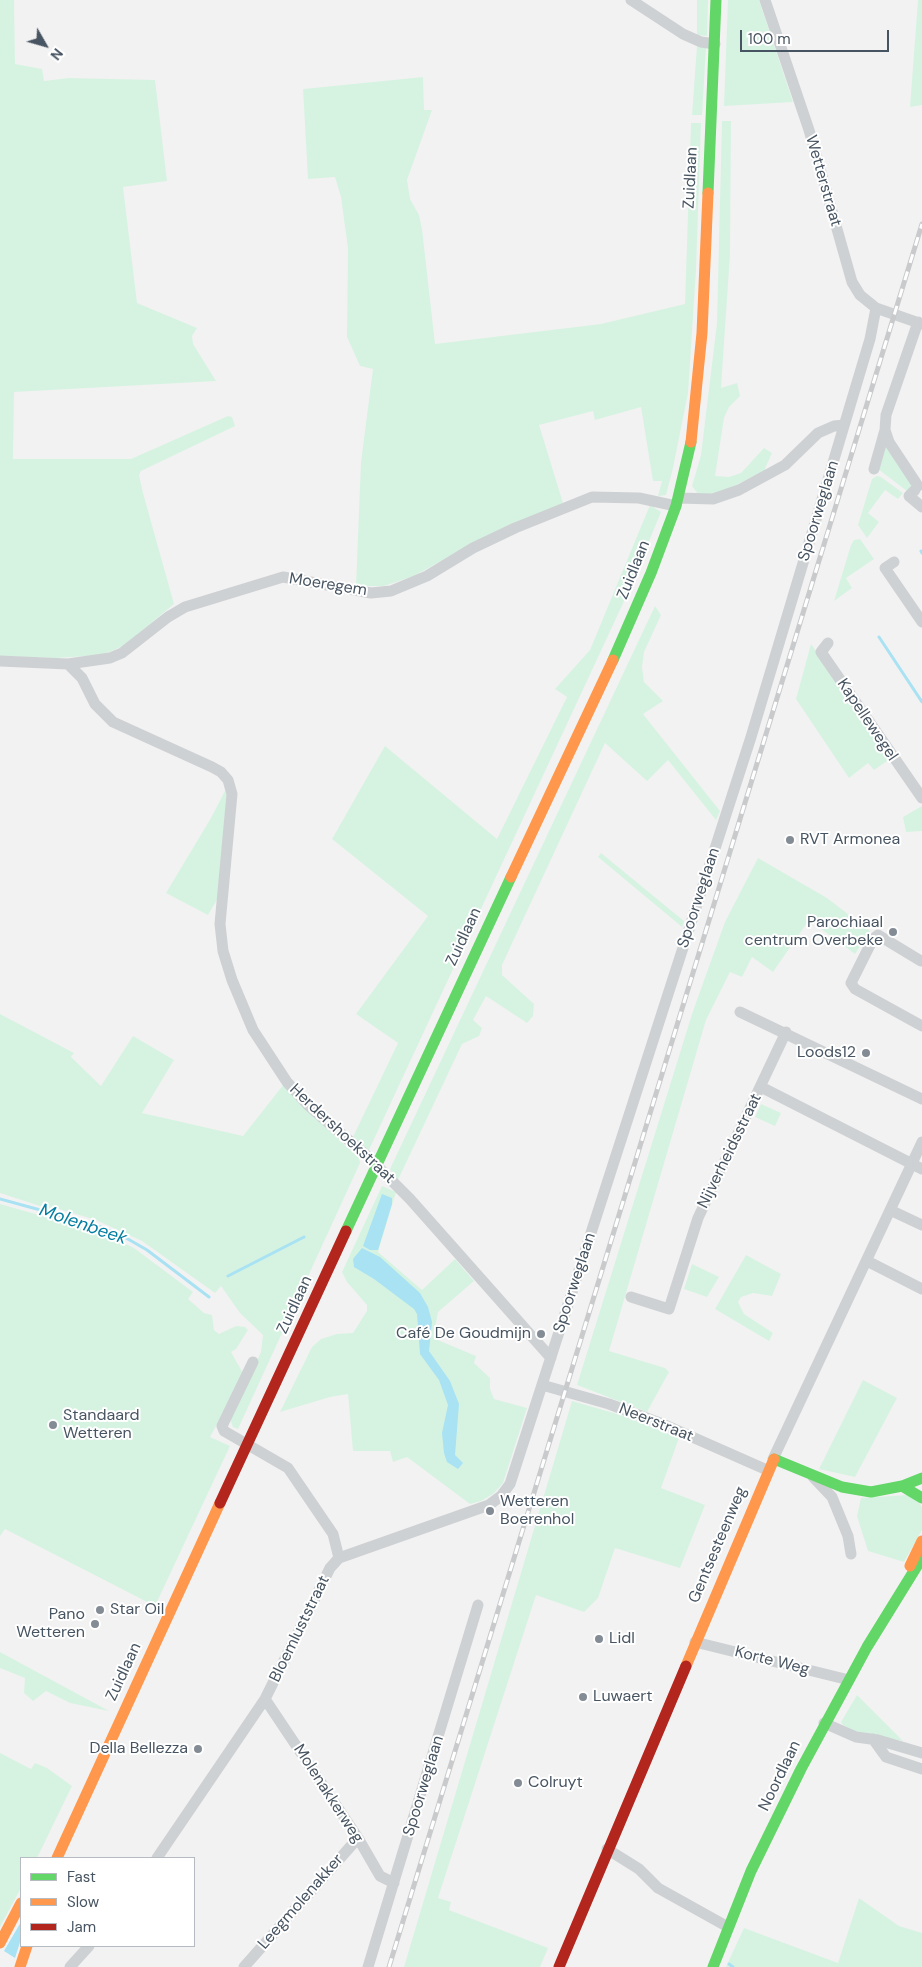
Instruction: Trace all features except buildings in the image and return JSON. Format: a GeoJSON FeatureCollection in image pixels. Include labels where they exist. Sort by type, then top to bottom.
{"type":"FeatureCollection","features":[{"type":"Feature","properties":{"kind":"main road","name":"Zuidlaan"},"geometry":{"type":"LineString","coordinates":[[57,1857],[63,1841],[518,861],[600,690],[652,573],[677,502],[694,430],[702,333],[716,0]]}},
{"type":"Feature","properties":{"kind":"main road","name":"Gentsesteenweg"},"geometry":{"type":"LineString","coordinates":[[559,1967],[694,1642],[773,1459]]}},
{"type":"Feature","properties":{"kind":"main road"},"geometry":{"type":"LineString","coordinates":[[773,1459],[842,1487],[871,1492],[902,1486],[922,1478]]}},
{"type":"Feature","properties":{"kind":"main road"},"geometry":{"type":"LineString","coordinates":[[902,1486],[922,1498]]}},
{"type":"Feature","properties":{"kind":"main road","name":"Noordlaan"},"geometry":{"type":"LineString","coordinates":[[891,1606],[922,1541]]}},
{"type":"Feature","properties":{"kind":"main road","name":"Noordlaan"},"geometry":{"type":"LineString","coordinates":[[712,1967],[751,1871],[824,1723],[891,1606],[922,1558]]}},
{"type":"Feature","properties":{"kind":"main road","name":"Zuidlaan"},"geometry":{"type":"LineString","coordinates":[[51,1857],[63,1841]]}},
{"type":"Feature","properties":{"kind":"main road"},"geometry":{"type":"LineString","coordinates":[[0,1943],[20,1905]]}},
{"type":"Feature","properties":{"kind":"main road"},"geometry":{"type":"LineString","coordinates":[[20,1967],[27,1947]]}},
{"type":"Feature","properties":{"kind":"street"},"geometry":{"type":"LineString","coordinates":[[631,0],[683,34],[702,42],[715,44]]}},
{"type":"Feature","properties":{"kind":"street","name":"Wetterstraat"},"geometry":{"type":"LineString","coordinates":[[765,0],[809,130],[852,282],[860,294],[876,308],[920,323]]}},
{"type":"Feature","properties":{"kind":"street","name":"Spoorweglaan"},"geometry":{"type":"LineString","coordinates":[[510,1484],[745,755],[870,339],[876,308]]}},
{"type":"Feature","properties":{"kind":"street"},"geometry":{"type":"LineString","coordinates":[[874,469],[885,430],[886,415],[920,323]]}},
{"type":"Feature","properties":{"kind":"street","name":"Moeregem"},"geometry":{"type":"LineString","coordinates":[[68,664],[110,658],[134,644],[168,616],[185,607],[283,577],[371,593],[391,591],[427,576],[473,548],[506,532],[592,497],[639,498],[677,502],[713,498],[739,490],[785,465],[818,433],[834,426],[844,425]]}},
{"type":"Feature","properties":{"kind":"street"},"geometry":{"type":"LineString","coordinates":[[885,430],[888,442],[916,488],[909,496],[922,507]]}},
{"type":"Feature","properties":{"kind":"street"},"geometry":{"type":"LineString","coordinates":[[894,562],[885,568],[922,622]]}},
{"type":"Feature","properties":{"kind":"street","name":"Kapellewegel"},"geometry":{"type":"LineString","coordinates":[[828,643],[821,652],[921,801]]}},
{"type":"Feature","properties":{"kind":"street"},"geometry":{"type":"LineString","coordinates":[[0,661],[68,664]]}},
{"type":"Feature","properties":{"kind":"street","name":"Herdershoekstraat"},"geometry":{"type":"LineString","coordinates":[[68,664],[82,678],[95,704],[113,722],[212,767],[228,780],[232,794],[220,924],[223,951],[245,1015],[266,1053],[287,1082],[308,1105],[377,1166],[450,1242],[551,1358]]}},
{"type":"Feature","properties":{"kind":"street"},"geometry":{"type":"LineString","coordinates":[[921,961],[878,935],[873,939],[851,983],[854,989],[922,1026]]}},
{"type":"Feature","properties":{"kind":"street"},"geometry":{"type":"LineString","coordinates":[[740,1012],[786,1032],[922,1099]]}},
{"type":"Feature","properties":{"kind":"street"},"geometry":{"type":"LineString","coordinates":[[761,1087],[786,1032]]}},
{"type":"Feature","properties":{"kind":"street","name":"Nijverheidsstraat"},"geometry":{"type":"LineString","coordinates":[[631,1297],[669,1309],[698,1218],[761,1087],[917,1166]]}},
{"type":"Feature","properties":{"kind":"street","name":"Gentsesteenweg"},"geometry":{"type":"LineString","coordinates":[[773,1459],[890,1210],[917,1166],[922,1142]]}},
{"type":"Feature","properties":{"kind":"street"},"geometry":{"type":"LineString","coordinates":[[890,1210],[922,1226]]}},
{"type":"Feature","properties":{"kind":"street"},"geometry":{"type":"LineString","coordinates":[[867,1261],[922,1289]]}},
{"type":"Feature","properties":{"kind":"street"},"geometry":{"type":"LineString","coordinates":[[253,1362],[222,1426],[224,1431],[288,1468],[333,1534],[339,1558]]}},
{"type":"Feature","properties":{"kind":"street","name":"Neerstraat"},"geometry":{"type":"LineString","coordinates":[[542,1385],[609,1404],[665,1424],[767,1470]]}},
{"type":"Feature","properties":{"kind":"street"},"geometry":{"type":"LineString","coordinates":[[812,1476],[832,1498],[848,1536],[851,1554]]}},
{"type":"Feature","properties":{"kind":"street","name":"Bloemluststraat"},"geometry":{"type":"LineString","coordinates":[[158,1857],[265,1699],[325,1576],[339,1558],[489,1505],[501,1496],[510,1484]]}},
{"type":"Feature","properties":{"kind":"street","name":"Spoorweglaan"},"geometry":{"type":"LineString","coordinates":[[368,1967],[478,1605]]}},
{"type":"Feature","properties":{"kind":"street","name":"Korte Weg"},"geometry":{"type":"LineString","coordinates":[[694,1642],[848,1680]]}},
{"type":"Feature","properties":{"kind":"street","name":"Molenakkerweg"},"geometry":{"type":"LineString","coordinates":[[265,1699],[358,1838],[380,1876],[394,1883]]}},
{"type":"Feature","properties":{"kind":"street"},"geometry":{"type":"LineString","coordinates":[[824,1723],[856,1737],[873,1739],[922,1753]]}},
{"type":"Feature","properties":{"kind":"street"},"geometry":{"type":"LineString","coordinates":[[873,1739],[886,1757],[922,1770]]}},
{"type":"Feature","properties":{"kind":"street","name":"Leegmolenakker"},"geometry":{"type":"LineString","coordinates":[[244,1967],[358,1838]]}},
{"type":"Feature","properties":{"kind":"street"},"geometry":{"type":"LineString","coordinates":[[607,1849],[640,1869],[663,1891],[728,1928]]}},
{"type":"Feature","properties":{"kind":"street"},"geometry":{"type":"LineString","coordinates":[[70,1967],[89,1947]]}},
{"type":"Feature","properties":{"kind":"green space"},"geometry":{"type":"Polygon","coordinates":[[[0,0],[14,0],[15,64],[42,69],[44,81],[69,78],[155,80],[167,181],[123,187],[137,303],[197,328],[192,336],[193,344],[216,381],[14,392],[13,459],[131,459],[228,416],[232,417],[235,426],[141,471],[139,475],[143,493],[174,604],[125,645],[103,655],[55,658],[0,656],[0,0]]]}},
{"type":"Feature","properties":{"kind":"green space"},"geometry":{"type":"Polygon","coordinates":[[[697,0],[708,0],[707,36],[697,35],[697,0]]]}},
{"type":"Feature","properties":{"kind":"green space"},"geometry":{"type":"Polygon","coordinates":[[[728,0],[759,0],[793,102],[724,106],[728,0]]]}},
{"type":"Feature","properties":{"kind":"green space"},"geometry":{"type":"Polygon","coordinates":[[[918,0],[922,0],[922,105],[910,107],[918,0]]]}},
{"type":"Feature","properties":{"kind":"green space"},"geometry":{"type":"Polygon","coordinates":[[[697,46],[706,47],[702,115],[692,115],[697,46]]]}},
{"type":"Feature","properties":{"kind":"green space"},"geometry":{"type":"Polygon","coordinates":[[[423,77],[424,110],[432,110],[407,180],[410,199],[419,215],[422,229],[435,344],[601,324],[685,304],[691,123],[701,123],[696,270],[688,393],[666,495],[658,496],[662,481],[653,481],[641,407],[595,420],[593,411],[539,425],[563,503],[457,552],[414,576],[384,586],[356,586],[361,462],[373,369],[360,366],[347,337],[348,248],[341,197],[335,177],[308,179],[303,89],[423,77]]]}},
{"type":"Feature","properties":{"kind":"green space"},"geometry":{"type":"Polygon","coordinates":[[[722,121],[731,121],[730,254],[721,388],[737,383],[740,396],[729,407],[724,418],[715,476],[729,477],[741,473],[764,448],[772,453],[764,471],[730,488],[710,495],[698,494],[692,486],[701,455],[717,323],[722,121]]]}},
{"type":"Feature","properties":{"kind":"green space"},"geometry":{"type":"Polygon","coordinates":[[[885,438],[914,484],[907,491],[878,469],[885,438]]]}},
{"type":"Feature","properties":{"kind":"green space"},"geometry":{"type":"Polygon","coordinates":[[[877,476],[903,493],[898,499],[885,490],[868,513],[879,522],[867,538],[858,525],[872,479],[877,476]]]}},
{"type":"Feature","properties":{"kind":"green space"},"geometry":{"type":"Polygon","coordinates":[[[650,505],[661,512],[626,597],[368,1152],[352,1139],[398,1043],[356,1014],[428,916],[332,839],[385,746],[497,839],[567,697],[555,689],[590,650],[650,505]]]}},
{"type":"Feature","properties":{"kind":"green space"},"geometry":{"type":"Polygon","coordinates":[[[860,539],[874,559],[846,578],[852,588],[834,601],[851,545],[854,540],[860,539]]]}},
{"type":"Feature","properties":{"kind":"green space"},"geometry":{"type":"Polygon","coordinates":[[[655,606],[661,615],[644,652],[642,667],[644,682],[663,701],[643,714],[720,811],[716,820],[668,760],[647,781],[605,743],[502,965],[502,975],[534,1004],[533,1016],[527,1023],[486,996],[473,1020],[482,1028],[479,1036],[462,1044],[397,1182],[390,1169],[655,606]]]}},
{"type":"Feature","properties":{"kind":"green space"},"geometry":{"type":"Polygon","coordinates":[[[811,644],[890,759],[874,770],[868,763],[849,778],[796,699],[811,644]]]}},
{"type":"Feature","properties":{"kind":"green space"},"geometry":{"type":"Polygon","coordinates":[[[227,787],[228,794],[218,898],[208,915],[166,893],[211,818],[227,787]]]}},
{"type":"Feature","properties":{"kind":"green space"},"geometry":{"type":"Polygon","coordinates":[[[922,806],[922,831],[906,832],[903,817],[922,806]]]}},
{"type":"Feature","properties":{"kind":"green space"},"geometry":{"type":"Polygon","coordinates":[[[601,853],[684,921],[682,927],[598,857],[601,853]]]}},
{"type":"Feature","properties":{"kind":"green space"},"geometry":{"type":"Polygon","coordinates":[[[758,858],[827,898],[870,931],[855,954],[809,920],[773,972],[752,957],[742,977],[730,972],[706,1020],[609,1351],[665,1368],[669,1372],[647,1412],[577,1385],[693,1011],[725,922],[758,858]]]}},
{"type":"Feature","properties":{"kind":"green space"},"geometry":{"type":"Polygon","coordinates":[[[0,1014],[74,1053],[71,1057],[101,1086],[133,1036],[174,1060],[142,1113],[243,1136],[284,1084],[307,1110],[359,1158],[360,1163],[238,1429],[233,1427],[230,1419],[261,1352],[263,1335],[240,1313],[221,1286],[215,1293],[142,1241],[96,1220],[59,1209],[49,1209],[0,1193],[0,1014]]]}},
{"type":"Feature","properties":{"kind":"green space"},"geometry":{"type":"Polygon","coordinates":[[[761,1104],[781,1113],[775,1126],[755,1117],[761,1104]]]}},
{"type":"Feature","properties":{"kind":"green space"},"geometry":{"type":"Polygon","coordinates":[[[382,1186],[396,1192],[378,1252],[422,1290],[455,1259],[474,1281],[438,1312],[433,1338],[476,1356],[474,1363],[490,1378],[490,1389],[494,1399],[527,1408],[503,1483],[493,1494],[481,1501],[470,1504],[407,1457],[393,1462],[390,1451],[353,1451],[348,1394],[330,1397],[280,1412],[312,1347],[321,1339],[337,1334],[353,1333],[367,1311],[367,1305],[347,1282],[342,1272],[382,1186]]]}},
{"type":"Feature","properties":{"kind":"green space"},"geometry":{"type":"Polygon","coordinates":[[[0,1204],[105,1234],[134,1248],[193,1292],[188,1299],[204,1313],[212,1315],[214,1330],[219,1334],[236,1326],[245,1327],[248,1330],[236,1349],[231,1352],[244,1375],[210,1437],[230,1446],[155,1606],[5,1529],[0,1536],[0,1204]]]}},
{"type":"Feature","properties":{"kind":"green space"},"geometry":{"type":"Polygon","coordinates":[[[746,1255],[781,1274],[772,1296],[753,1293],[741,1297],[738,1302],[744,1314],[773,1333],[769,1341],[715,1309],[746,1255]]]}},
{"type":"Feature","properties":{"kind":"green space"},"geometry":{"type":"Polygon","coordinates":[[[692,1264],[719,1277],[707,1297],[684,1289],[692,1264]]]}},
{"type":"Feature","properties":{"kind":"green space"},"geometry":{"type":"Polygon","coordinates":[[[863,1380],[897,1398],[855,1477],[819,1469],[863,1380]]]}},
{"type":"Feature","properties":{"kind":"green space"},"geometry":{"type":"Polygon","coordinates":[[[572,1401],[624,1416],[679,1438],[661,1488],[705,1505],[680,1568],[615,1548],[598,1598],[584,1612],[536,1595],[438,1898],[451,1902],[449,1910],[548,1948],[540,1967],[404,1967],[572,1401]]]}},
{"type":"Feature","properties":{"kind":"green space"},"geometry":{"type":"Polygon","coordinates":[[[908,1495],[918,1501],[922,1507],[922,1530],[904,1562],[868,1551],[857,1516],[861,1498],[908,1495]]]}},
{"type":"Feature","properties":{"kind":"green space"},"geometry":{"type":"Polygon","coordinates":[[[0,1652],[109,1711],[70,1703],[46,1691],[33,1701],[24,1693],[25,1678],[0,1668],[0,1652]]]}},
{"type":"Feature","properties":{"kind":"green space"},"geometry":{"type":"Polygon","coordinates":[[[857,1695],[903,1741],[856,1732],[843,1725],[841,1722],[857,1695]]]}},
{"type":"Feature","properties":{"kind":"green space"},"geometry":{"type":"Polygon","coordinates":[[[0,1753],[31,1769],[35,1763],[47,1768],[72,1786],[37,1857],[20,1857],[20,1890],[0,1927],[0,1753]]]}},
{"type":"Feature","properties":{"kind":"green space"},"geometry":{"type":"Polygon","coordinates":[[[859,1898],[899,1926],[922,1933],[922,1967],[726,1967],[744,1928],[838,1963],[859,1898]]]}},
{"type":"Feature","properties":{"kind":"water"},"geometry":{"type":"Polygon","coordinates":[[[382,1194],[392,1198],[392,1204],[378,1250],[370,1250],[363,1246],[382,1194]]]}},
{"type":"Feature","properties":{"kind":"water"},"geometry":{"type":"Polygon","coordinates":[[[362,1248],[380,1257],[420,1293],[428,1307],[432,1322],[429,1351],[450,1381],[459,1404],[455,1455],[463,1463],[458,1469],[447,1462],[444,1453],[442,1433],[448,1405],[439,1380],[420,1354],[417,1314],[414,1309],[374,1279],[354,1267],[353,1259],[362,1248]]]}},
{"type":"Feature","properties":{"kind":"water"},"geometry":{"type":"Polygon","coordinates":[[[20,1924],[20,1942],[15,1958],[4,1951],[20,1924]]]}},
{"type":"Feature","properties":{"kind":"waterway"},"geometry":{"type":"LineString","coordinates":[[879,637],[922,702]]}},
{"type":"Feature","properties":{"kind":"waterway","name":"Molenbeek"},"geometry":{"type":"LineString","coordinates":[[0,1199],[95,1225],[121,1235],[147,1250],[209,1297]]}},
{"type":"Feature","properties":{"kind":"waterway","name":"Molenbeek"},"geometry":{"type":"LineString","coordinates":[[228,1276],[304,1237]]}},
{"type":"Feature","properties":{"kind":"waterway","name":"Molenbeek"},"geometry":{"type":"LineString","coordinates":[[729,1964],[733,1967]]}},
{"type":"Feature","properties":{"kind":"railway"},"geometry":{"type":"LineString","coordinates":[[389,1967],[922,224]]}},
{"type":"Feature","properties":{"kind":"traffic: fast"},"geometry":{"type":"LineString","coordinates":[[708,193],[716,0]]}},
{"type":"Feature","properties":{"kind":"traffic: fast"},"geometry":{"type":"LineString","coordinates":[[613,660],[651,573],[676,506],[691,442]]}},
{"type":"Feature","properties":{"kind":"traffic: fast"},"geometry":{"type":"LineString","coordinates":[[346,1231],[511,877]]}},
{"type":"Feature","properties":{"kind":"traffic: fast"},"geometry":{"type":"LineString","coordinates":[[774,1459],[842,1487],[871,1492],[902,1486],[922,1478]]}},
{"type":"Feature","properties":{"kind":"traffic: fast"},"geometry":{"type":"LineString","coordinates":[[902,1486],[922,1498]]}},
{"type":"Feature","properties":{"kind":"traffic: fast"},"geometry":{"type":"LineString","coordinates":[[713,1967],[751,1871],[801,1769],[867,1647],[922,1558]]}},
{"type":"Feature","properties":{"kind":"traffic: slow"},"geometry":{"type":"LineString","coordinates":[[691,442],[702,333],[708,193]]}},
{"type":"Feature","properties":{"kind":"traffic: slow"},"geometry":{"type":"LineString","coordinates":[[511,877],[613,660]]}},
{"type":"Feature","properties":{"kind":"traffic: slow"},"geometry":{"type":"LineString","coordinates":[[686,1666],[774,1459]]}},
{"type":"Feature","properties":{"kind":"traffic: slow"},"geometry":{"type":"LineString","coordinates":[[57,1857],[220,1503]]}},
{"type":"Feature","properties":{"kind":"traffic: slow"},"geometry":{"type":"LineString","coordinates":[[910,1566],[922,1541]]}},
{"type":"Feature","properties":{"kind":"traffic: slow"},"geometry":{"type":"LineString","coordinates":[[0,1943],[20,1905]]}},
{"type":"Feature","properties":{"kind":"traffic: slow"},"geometry":{"type":"LineString","coordinates":[[20,1967],[27,1947]]}},
{"type":"Feature","properties":{"kind":"traffic: jam"},"geometry":{"type":"LineString","coordinates":[[220,1503],[346,1231]]}},
{"type":"Feature","properties":{"kind":"traffic: jam"},"geometry":{"type":"LineString","coordinates":[[559,1967],[686,1666]]}},
{"type":"Feature","properties":{"kind":"place","name":"RVT Armonea"},"geometry":{"type":"Point","coordinates":[790,840]}},
{"type":"Feature","properties":{"kind":"place","name":"Parochiaal centrum Overbeke"},"geometry":{"type":"Point","coordinates":[893,932]}},
{"type":"Feature","properties":{"kind":"place","name":"Loods12"},"geometry":{"type":"Point","coordinates":[866,1053]}},
{"type":"Feature","properties":{"kind":"place","name":"Café De Goudmijn"},"geometry":{"type":"Point","coordinates":[541,1334]}},
{"type":"Feature","properties":{"kind":"place","name":"Standaard Wetteren"},"geometry":{"type":"Point","coordinates":[53,1425]}},
{"type":"Feature","properties":{"kind":"place","name":"Wetteren Boerenhol"},"geometry":{"type":"Point","coordinates":[490,1511]}},
{"type":"Feature","properties":{"kind":"place","name":"Star Oil"},"geometry":{"type":"Point","coordinates":[100,1610]}},
{"type":"Feature","properties":{"kind":"place","name":"Pano Wetteren"},"geometry":{"type":"Point","coordinates":[95,1624]}},
{"type":"Feature","properties":{"kind":"place","name":"Lidl"},"geometry":{"type":"Point","coordinates":[599,1639]}},
{"type":"Feature","properties":{"kind":"place","name":"Luwaert"},"geometry":{"type":"Point","coordinates":[583,1697]}},
{"type":"Feature","properties":{"kind":"place","name":"Della Bellezza"},"geometry":{"type":"Point","coordinates":[198,1749]}},
{"type":"Feature","properties":{"kind":"place","name":"Colruyt"},"geometry":{"type":"Point","coordinates":[518,1783]}}]}
